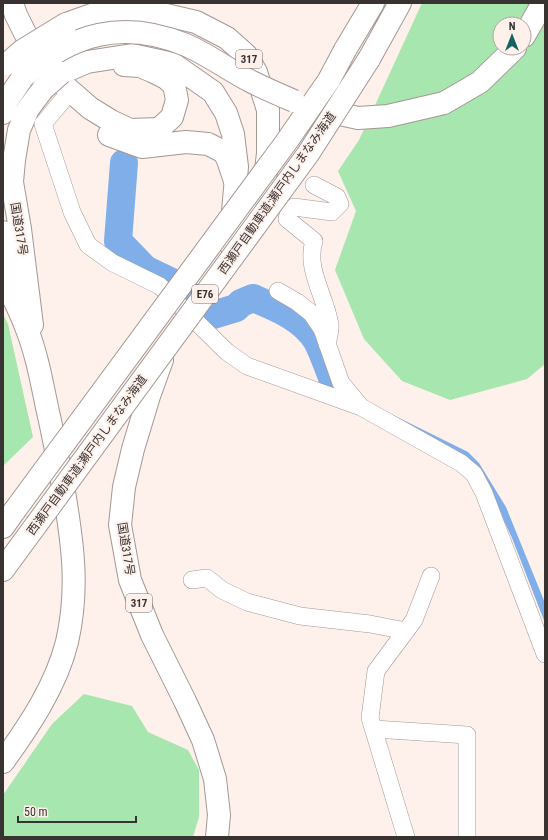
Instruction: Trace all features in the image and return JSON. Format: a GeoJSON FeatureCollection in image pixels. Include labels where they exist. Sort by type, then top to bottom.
{"type":"FeatureCollection","features":[{"type":"Feature","properties":{"kind":"main road"},"geometry":{"type":"LineString","coordinates":[[12,3],[26,35],[59,80],[90,108],[111,121],[130,130],[159,129],[172,117],[177,100],[174,85],[166,78],[140,66],[87,62]]}},
{"type":"Feature","properties":{"kind":"main road"},"geometry":{"type":"LineString","coordinates":[[149,3],[196,22]]}},
{"type":"Feature","properties":{"kind":"main road","name":"西瀬戸自動車道;瀬戸内しまなみ海道"},"geometry":{"type":"LineString","coordinates":[[9,518],[287,141],[329,80],[373,3]]}},
{"type":"Feature","properties":{"kind":"main road","name":"西瀬戸自動車道;瀬戸内しまなみ海道"},"geometry":{"type":"LineString","coordinates":[[3,570],[308,154],[369,59],[400,3]]}},
{"type":"Feature","properties":{"kind":"main road"},"geometry":{"type":"LineString","coordinates":[[532,22],[543,3]]}},
{"type":"Feature","properties":{"kind":"main road"},"geometry":{"type":"LineString","coordinates":[[3,8],[7,20],[18,40],[62,100],[106,133],[142,147],[186,142],[208,144],[224,152],[236,184]]}},
{"type":"Feature","properties":{"kind":"main road","name":"国道317号"},"geometry":{"type":"LineString","coordinates":[[5,67],[27,47],[66,24],[97,14],[127,10],[166,14],[196,22],[227,38],[246,55],[256,72],[268,110],[268,153],[263,198],[230,244],[162,360],[149,396],[133,449],[124,487],[120,526],[130,580],[152,635],[203,740],[215,779],[219,815],[217,837]]}},
{"type":"Feature","properties":{"kind":"main road"},"geometry":{"type":"LineString","coordinates":[[3,113],[8,99],[23,77],[40,62],[86,38],[112,32],[140,33],[162,36],[187,46],[253,83],[294,101],[326,112],[358,118],[388,116],[416,111],[444,103],[480,82],[507,56]]}},
{"type":"Feature","properties":{"kind":"main road","name":"国道317号"},"geometry":{"type":"LineString","coordinates":[[36,362],[20,229],[12,182],[19,130],[28,109],[43,89],[61,73],[87,62],[132,55],[173,64],[213,92],[226,113],[232,134],[237,167],[230,244]]}},
{"type":"Feature","properties":{"kind":"main road"},"geometry":{"type":"LineString","coordinates":[[3,232],[26,327]]}},
{"type":"Feature","properties":{"kind":"main road","name":"国道317号"},"geometry":{"type":"LineString","coordinates":[[3,277],[26,327],[36,362],[55,442],[72,541],[75,575],[67,643],[55,676],[39,707],[3,762]]}},
{"type":"Feature","properties":{"kind":"street"},"geometry":{"type":"LineString","coordinates":[[62,100],[43,124],[72,212],[88,245],[113,263],[160,286],[227,352],[247,366],[361,407],[461,463],[474,474],[484,493],[544,651]]}},
{"type":"Feature","properties":{"kind":"street"},"geometry":{"type":"LineString","coordinates":[[314,185],[337,197],[340,204],[332,212],[294,207],[288,211],[287,219],[314,240],[311,249],[311,261],[330,326],[327,344]]}},
{"type":"Feature","properties":{"kind":"street"},"geometry":{"type":"LineString","coordinates":[[278,291],[297,302],[311,313],[322,329],[341,383],[361,407]]}},
{"type":"Feature","properties":{"kind":"street"},"geometry":{"type":"LineString","coordinates":[[406,837],[370,718],[376,671],[414,620],[431,576]]}},
{"type":"Feature","properties":{"kind":"street"},"geometry":{"type":"LineString","coordinates":[[192,580],[207,578],[222,590],[247,602],[300,616],[370,624],[406,631]]}},
{"type":"Feature","properties":{"kind":"street"},"geometry":{"type":"LineString","coordinates":[[374,729],[467,735],[467,837]]}},
{"type":"Feature","properties":{"kind":"green space"},"geometry":{"type":"Polygon","coordinates":[[[422,3],[545,3],[545,364],[527,379],[450,400],[402,381],[364,339],[335,270],[356,211],[338,171],[359,140],[422,3]]]}},
{"type":"Feature","properties":{"kind":"green space"},"geometry":{"type":"Polygon","coordinates":[[[3,314],[8,324],[33,437],[3,466],[3,314]]]}},
{"type":"Feature","properties":{"kind":"green space"},"geometry":{"type":"Polygon","coordinates":[[[84,694],[132,706],[148,732],[188,750],[199,770],[199,817],[193,837],[3,837],[3,795],[52,724],[84,694]]]}},
{"type":"Feature","properties":{"kind":"water"},"geometry":{"type":"Polygon","coordinates":[[[379,408],[468,452],[479,463],[506,507],[545,603],[545,623],[512,538],[493,497],[379,408]]]}},
{"type":"Feature","properties":{"kind":"waterway"},"geometry":{"type":"LineString","coordinates":[[124,163],[118,241],[145,269],[172,282],[213,315],[236,308],[241,303],[253,298],[280,310],[297,320],[317,341],[335,385]]}}]}
